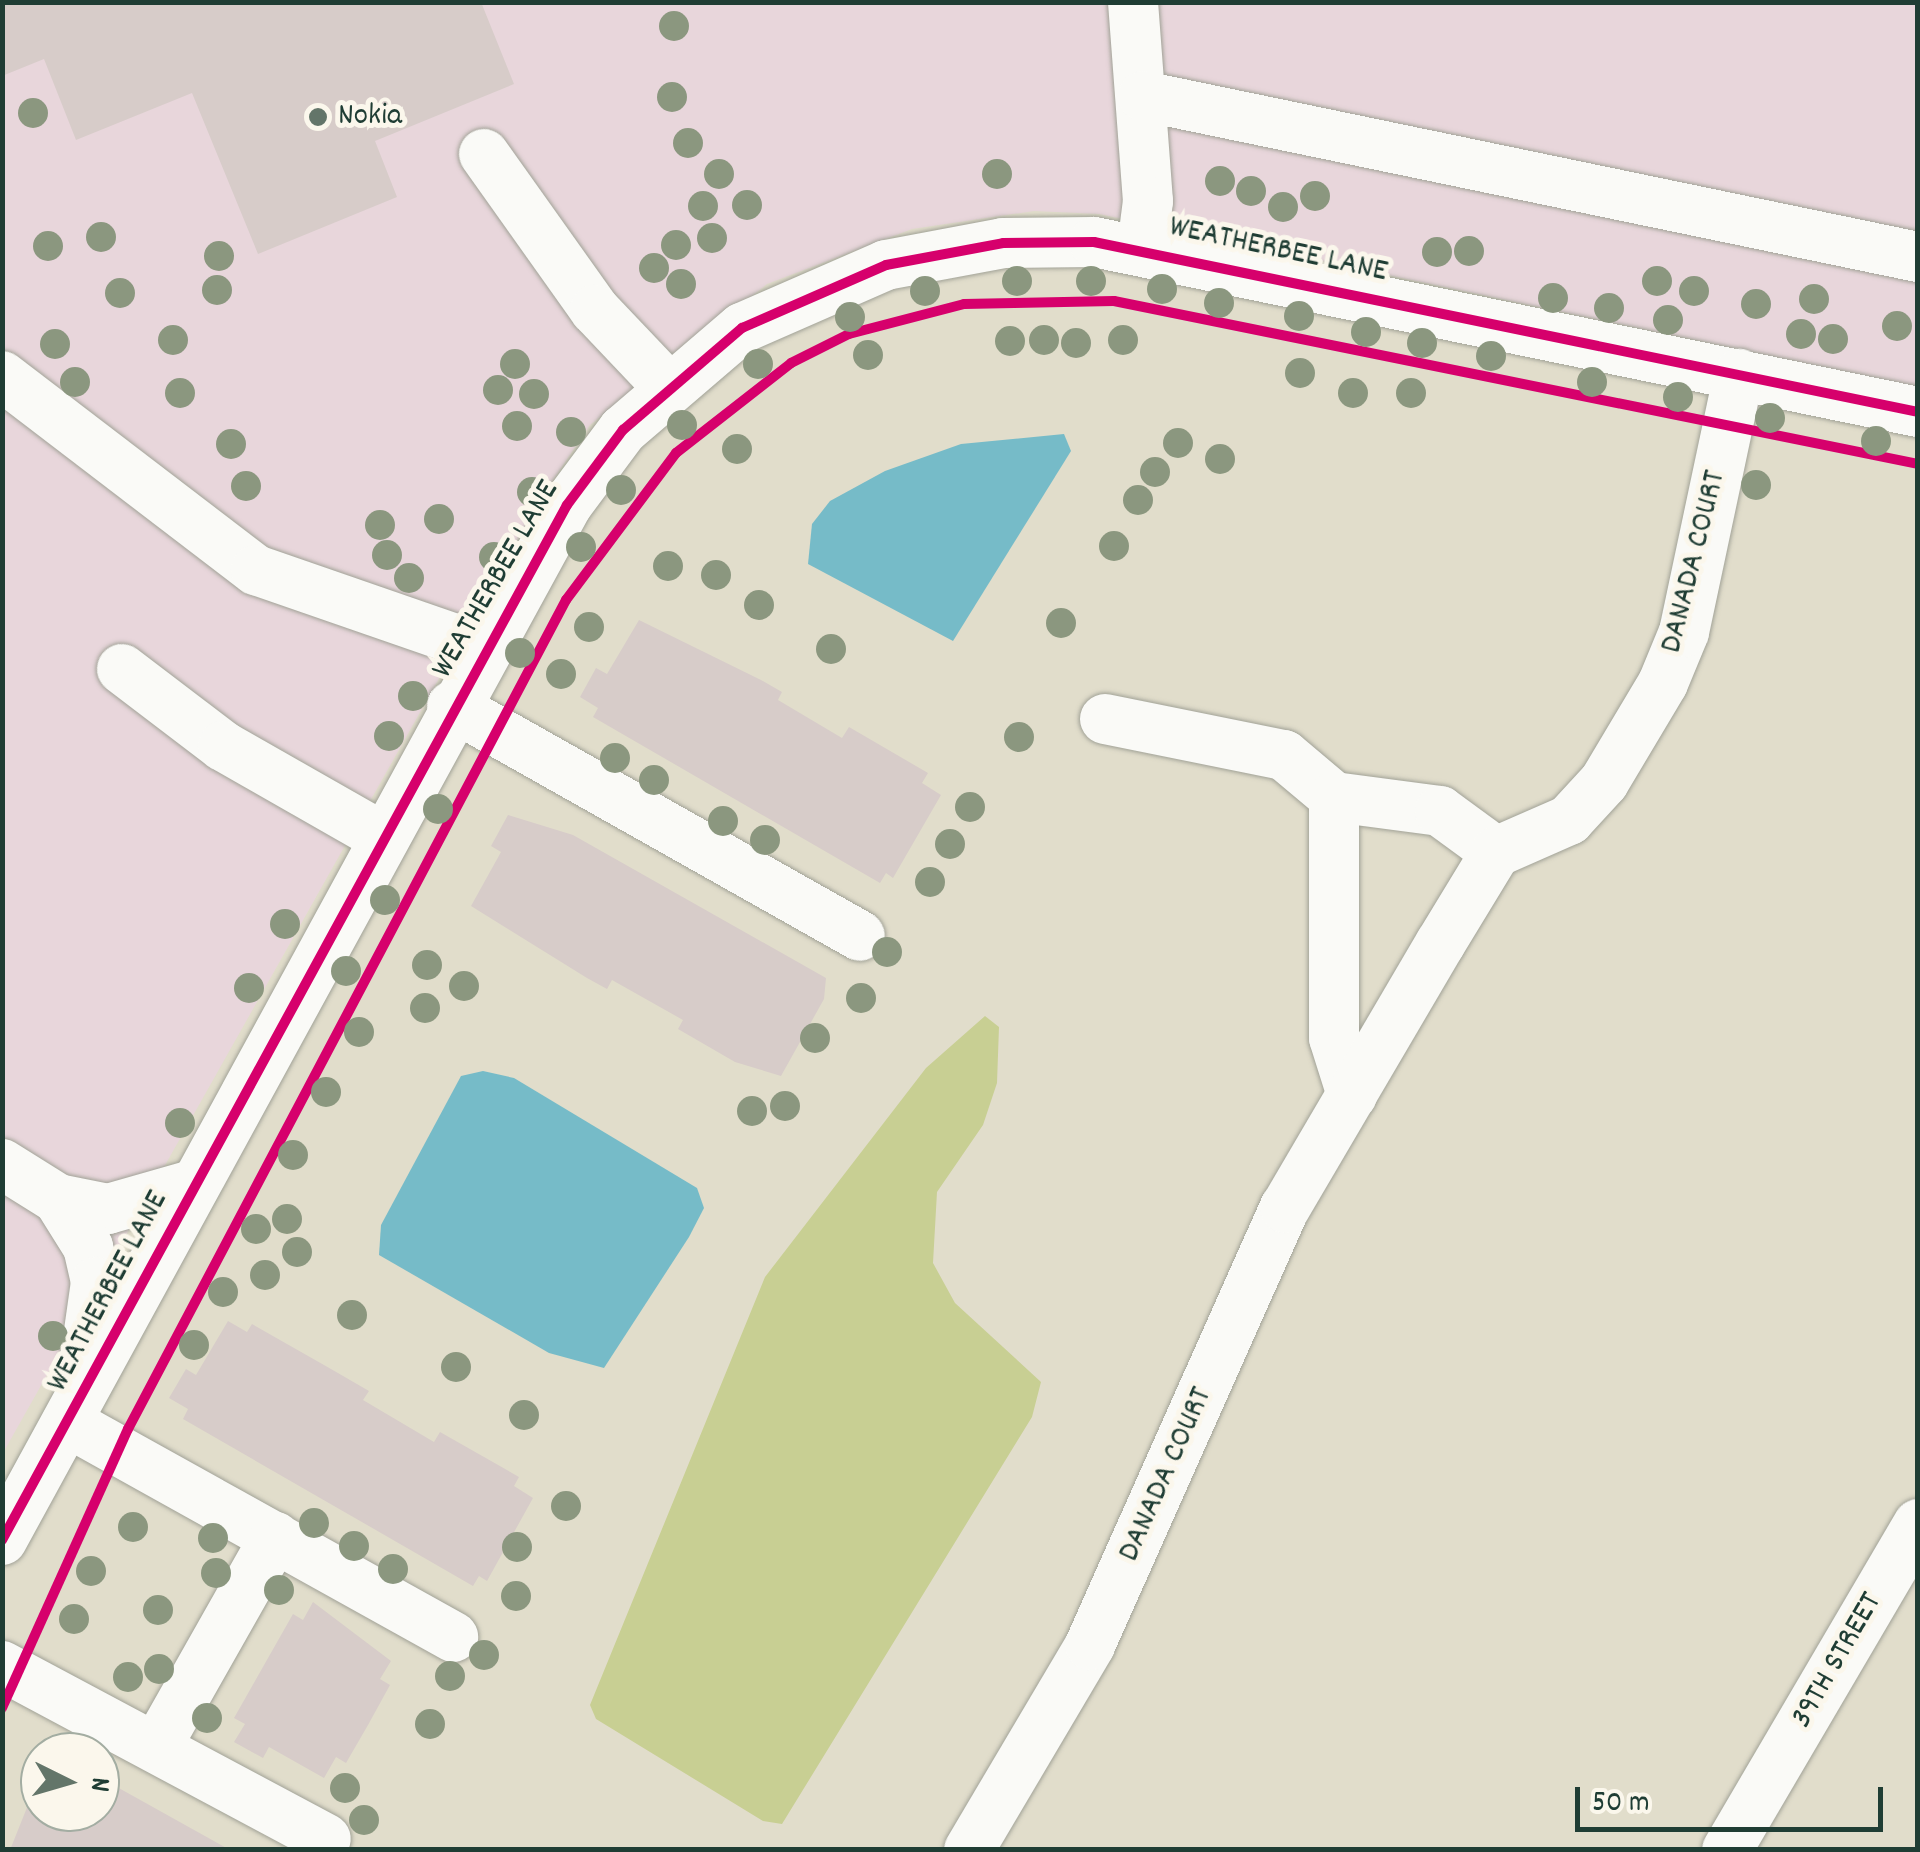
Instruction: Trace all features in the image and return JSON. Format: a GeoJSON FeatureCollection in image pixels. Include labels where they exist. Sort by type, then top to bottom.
{"type":"FeatureCollection","features":[{"type":"Feature","properties":{"kind":"street"},"geometry":{"type":"LineString","coordinates":[[1132,2],[1143,96],[1142,248]]}},
{"type":"Feature","properties":{"kind":"street"},"geometry":{"type":"LineString","coordinates":[[1143,96],[1918,257]]}},
{"type":"Feature","properties":{"kind":"street"},"geometry":{"type":"LineString","coordinates":[[484,154],[595,310],[667,386]]}},
{"type":"Feature","properties":{"kind":"street","name":"WEATHERBEE LANE"},"geometry":{"type":"LineString","coordinates":[[2,1540],[452,706],[592,466],[667,386],[742,328],[886,265],[1003,243],[1142,248],[1918,412]]}},
{"type":"Feature","properties":{"kind":"street","name":"DANADA COURT"},"geometry":{"type":"LineString","coordinates":[[969,1850],[1090,1645],[1252,1276],[1352,1094],[1496,852],[1569,820],[1604,782],[1663,684],[1684,632],[1739,374]]}},
{"type":"Feature","properties":{"kind":"street"},"geometry":{"type":"LineString","coordinates":[[2,376],[256,570],[484,649]]}},
{"type":"Feature","properties":{"kind":"street"},"geometry":{"type":"LineString","coordinates":[[122,669],[238,756],[381,836]]}},
{"type":"Feature","properties":{"kind":"street"},"geometry":{"type":"LineString","coordinates":[[452,706],[860,936]]}},
{"type":"Feature","properties":{"kind":"street"},"geometry":{"type":"LineString","coordinates":[[1105,720],[1284,755],[1334,797],[1440,810],[1496,852]]}},
{"type":"Feature","properties":{"kind":"street"},"geometry":{"type":"LineString","coordinates":[[1334,797],[1334,1038],[1352,1094]]}},
{"type":"Feature","properties":{"kind":"street"},"geometry":{"type":"LineString","coordinates":[[2,1164],[58,1200],[88,1247],[96,1282],[73,1411],[275,1537],[453,1637]]}},
{"type":"Feature","properties":{"kind":"street"},"geometry":{"type":"LineString","coordinates":[[58,1200],[129,1210],[196,1184]]}},
{"type":"Feature","properties":{"kind":"street","name":"39TH STREET"},"geometry":{"type":"LineString","coordinates":[[1727,1850],[1918,1524]]}},
{"type":"Feature","properties":{"kind":"street"},"geometry":{"type":"LineString","coordinates":[[158,1744],[275,1537]]}},
{"type":"Feature","properties":{"kind":"street"},"geometry":{"type":"LineString","coordinates":[[2,1666],[158,1744],[326,1839]]}},
{"type":"Feature","properties":{"kind":"shaded area"},"geometry":{"type":"Polygon","coordinates":[[[3,3],[1917,3],[1917,387],[1099,214],[1034,211],[912,229],[767,284],[590,425],[539,501],[3,1453],[3,3]]]}},
{"type":"Feature","properties":{"kind":"green space"},"geometry":{"type":"Polygon","coordinates":[[[985,1016],[999,1027],[997,1083],[983,1125],[937,1192],[933,1263],[955,1303],[1041,1382],[1032,1417],[782,1824],[763,1821],[596,1719],[590,1705],[765,1277],[926,1068],[985,1016]]]}},
{"type":"Feature","properties":{"kind":"water"},"geometry":{"type":"Polygon","coordinates":[[[1064,434],[1071,451],[953,641],[808,564],[812,524],[830,501],[885,471],[961,444],[1064,434]]]}},
{"type":"Feature","properties":{"kind":"water"},"geometry":{"type":"Polygon","coordinates":[[[483,1071],[514,1078],[697,1188],[704,1208],[604,1368],[549,1353],[379,1255],[381,1225],[461,1076],[483,1071]]]}},
{"type":"Feature","properties":{"kind":"building","name":"Nokia"},"geometry":{"type":"Polygon","coordinates":[[[2,2],[481,2],[514,84],[375,141],[397,197],[258,254],[192,93],[76,140],[44,59],[2,76],[2,2]]]}},
{"type":"Feature","properties":{"kind":"building"},"geometry":{"type":"Polygon","coordinates":[[[639,620],[782,692],[778,700],[842,738],[849,727],[928,773],[922,783],[941,795],[893,878],[886,873],[880,883],[593,717],[598,708],[580,697],[596,668],[607,674],[639,620]]]}},
{"type":"Feature","properties":{"kind":"building"},"geometry":{"type":"Polygon","coordinates":[[[508,815],[573,835],[826,978],[824,999],[781,1076],[735,1062],[678,1029],[683,1020],[612,980],[607,989],[471,906],[501,852],[491,846],[508,815]]]}},
{"type":"Feature","properties":{"kind":"building"},"geometry":{"type":"Polygon","coordinates":[[[228,1321],[247,1332],[252,1324],[369,1391],[363,1400],[434,1442],[440,1432],[519,1477],[514,1486],[533,1498],[487,1581],[479,1576],[473,1586],[183,1419],[188,1409],[169,1398],[186,1369],[196,1375],[228,1321]]]}},
{"type":"Feature","properties":{"kind":"building"},"geometry":{"type":"Polygon","coordinates":[[[313,1602],[391,1661],[380,1679],[390,1685],[368,1725],[346,1763],[336,1757],[324,1778],[269,1747],[263,1758],[234,1742],[245,1724],[234,1718],[293,1614],[303,1620],[313,1602]]]}},
{"type":"Feature","properties":{"kind":"building"},"geometry":{"type":"Polygon","coordinates":[[[120,1789],[230,1850],[10,1850],[20,1825],[20,1832],[120,1832],[120,1789]]]}},
{"type":"Feature","properties":{"kind":"cycle path"},"geometry":{"type":"LineString","coordinates":[[2,1540],[567,505],[623,430],[742,328],[886,265],[1003,243],[1094,242],[1918,412]]}},
{"type":"Feature","properties":{"kind":"cycle path"},"geometry":{"type":"LineString","coordinates":[[2,1708],[128,1429],[566,600],[676,453],[791,363],[849,334],[964,304],[1114,301],[1918,464]]}},
{"type":"Feature","properties":{"kind":"place","name":"Nokia"},"geometry":{"type":"Point","coordinates":[318,117]}}]}
